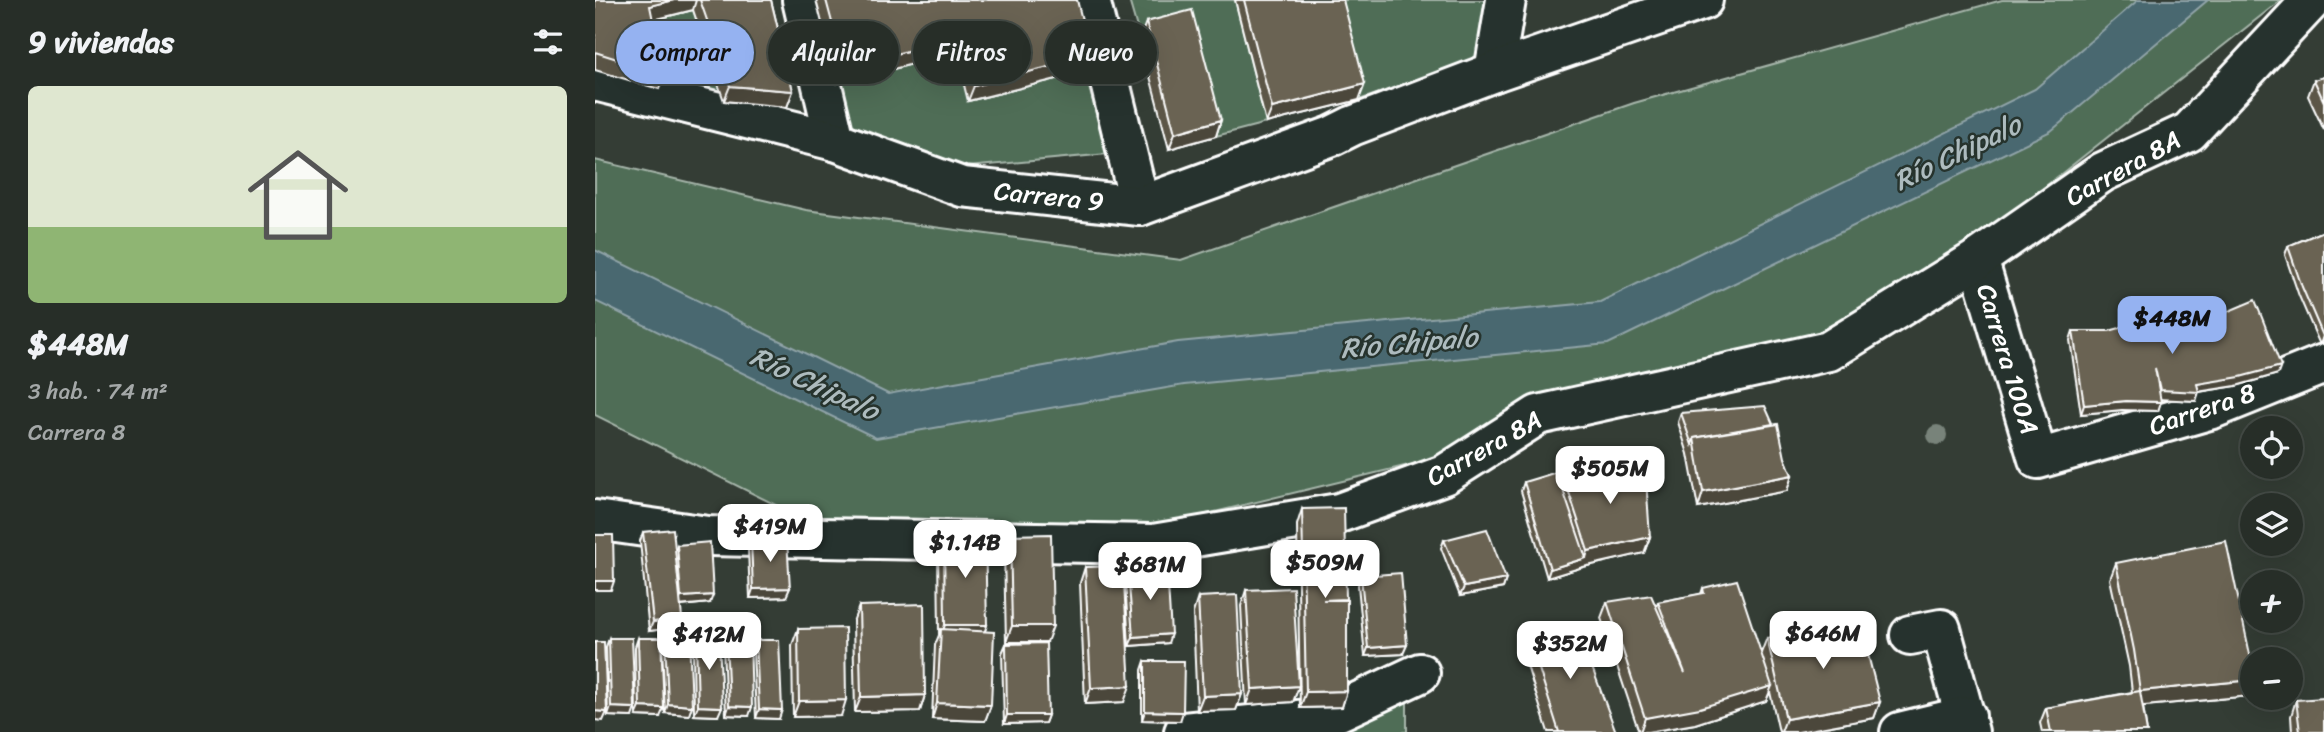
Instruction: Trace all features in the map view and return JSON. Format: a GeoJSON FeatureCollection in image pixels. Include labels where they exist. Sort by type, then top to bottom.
{"type":"FeatureCollection","features":[{"type":"Feature","properties":{"kind":"street"},"geometry":{"type":"LineString","coordinates":[[801,0],[835,141]]}},
{"type":"Feature","properties":{"kind":"street"},"geometry":{"type":"LineString","coordinates":[[1090,0],[1140,206]]}},
{"type":"Feature","properties":{"kind":"street"},"geometry":{"type":"LineString","coordinates":[[1494,72],[1506,0]]}},
{"type":"Feature","properties":{"kind":"street","name":"Carrera 9"},"geometry":{"type":"LineString","coordinates":[[595,81],[835,141],[962,187],[1140,206],[1332,136],[1494,72],[1703,0]]}},
{"type":"Feature","properties":{"kind":"street","name":"Carrera 8A"},"geometry":{"type":"LineString","coordinates":[[595,520],[708,536],[1153,544],[1339,513],[1444,475],[1538,415],[1829,351],[1978,259],[2103,172],[2189,132],[2312,0]]}},
{"type":"Feature","properties":{"kind":"street","name":"Carrera 100A"},"geometry":{"type":"LineString","coordinates":[[1978,259],[2038,459]]}},
{"type":"Feature","properties":{"kind":"street","name":"Carrera 8"},"geometry":{"type":"LineString","coordinates":[[2038,459],[2212,409],[2324,364]]}},
{"type":"Feature","properties":{"kind":"street"},"geometry":{"type":"LineString","coordinates":[[1899,732],[1968,724],[1941,629],[1910,635]]}},
{"type":"Feature","properties":{"kind":"street"},"geometry":{"type":"LineString","coordinates":[[1184,732],[1326,717],[1420,673]]}},
{"type":"Feature","properties":{"kind":"green space"},"geometry":{"type":"Polygon","coordinates":[[[1129,0],[1235,0],[1266,123],[1216,136],[1186,27],[1157,34],[1157,21],[1135,21],[1129,0]]]}},
{"type":"Feature","properties":{"kind":"green space"},"geometry":{"type":"Polygon","coordinates":[[[1333,0],[1489,0],[1485,57],[1359,100],[1333,0]]]}},
{"type":"Feature","properties":{"kind":"green space"},"geometry":{"type":"Polygon","coordinates":[[[2002,0],[2281,0],[1946,265],[1713,387],[1446,456],[1161,525],[816,525],[595,415],[595,160],[806,210],[1181,260],[1634,103],[2002,0]]]}},
{"type":"Feature","properties":{"kind":"green space"},"geometry":{"type":"Polygon","coordinates":[[[693,10],[697,21],[649,21],[693,10]]]}},
{"type":"Feature","properties":{"kind":"green space"},"geometry":{"type":"Polygon","coordinates":[[[913,64],[913,84],[964,84],[969,101],[1045,82],[1088,84],[1107,154],[957,168],[850,138],[838,84],[899,84],[899,67],[913,64]]]}},
{"type":"Feature","properties":{"kind":"green space"},"geometry":{"type":"Polygon","coordinates":[[[658,84],[718,84],[724,101],[659,89],[658,84]]]}},
{"type":"Feature","properties":{"kind":"green space"},"geometry":{"type":"Polygon","coordinates":[[[1407,662],[1407,732],[1243,732],[1407,662]]]}},
{"type":"Feature","properties":{"kind":"water","name":"Río Chipalo"},"geometry":{"type":"Polygon","coordinates":[[[2138,0],[2208,0],[2051,131],[1608,344],[1184,385],[876,438],[595,301],[595,250],[888,394],[1178,342],[1600,302],[2035,89],[2138,0]]]}},
{"type":"Feature","properties":{"kind":"building"},"geometry":{"type":"Polygon","coordinates":[[[595,0],[674,0],[650,6],[653,21],[616,21],[616,59],[595,52],[595,0]]]}},
{"type":"Feature","properties":{"kind":"building"},"geometry":{"type":"Polygon","coordinates":[[[700,0],[771,0],[776,21],[768,21],[768,84],[791,84],[793,91],[730,86],[729,84],[754,84],[754,21],[707,21],[700,0]]]}},
{"type":"Feature","properties":{"kind":"building"},"geometry":{"type":"Polygon","coordinates":[[[826,0],[1077,0],[1082,21],[1045,21],[1045,68],[1031,71],[1031,21],[913,21],[913,49],[899,53],[899,21],[832,21],[826,0]]]}},
{"type":"Feature","properties":{"kind":"building"},"geometry":{"type":"Polygon","coordinates":[[[1244,0],[1343,0],[1365,84],[1272,108],[1244,0]]]}},
{"type":"Feature","properties":{"kind":"building"},"geometry":{"type":"Polygon","coordinates":[[[1192,10],[1221,120],[1175,133],[1157,64],[1157,21],[1150,21],[1192,10]]]}},
{"type":"Feature","properties":{"kind":"building"},"geometry":{"type":"Polygon","coordinates":[[[2324,77],[2324,102],[2314,80],[2324,77]]]}},
{"type":"Feature","properties":{"kind":"building"},"geometry":{"type":"Polygon","coordinates":[[[2324,231],[2324,336],[2323,336],[2288,246],[2324,231]]]}},
{"type":"Feature","properties":{"kind":"building"},"geometry":{"type":"Polygon","coordinates":[[[2255,300],[2281,366],[2240,377],[2197,384],[2199,392],[2160,390],[2155,368],[2161,402],[2126,401],[2084,405],[2073,331],[2109,331],[2142,322],[2179,323],[2217,316],[2255,300]]]}},
{"type":"Feature","properties":{"kind":"building"},"geometry":{"type":"Polygon","coordinates":[[[1765,406],[1773,424],[1694,438],[1692,445],[1681,413],[1765,406]]]}},
{"type":"Feature","properties":{"kind":"building"},"geometry":{"type":"Polygon","coordinates":[[[1778,424],[1785,458],[1792,475],[1703,492],[1694,438],[1778,424]]]}},
{"type":"Feature","properties":{"kind":"building"},"geometry":{"type":"Polygon","coordinates":[[[1624,463],[1646,479],[1650,537],[1588,551],[1564,477],[1624,463]]]}},
{"type":"Feature","properties":{"kind":"building"},"geometry":{"type":"Polygon","coordinates":[[[1557,472],[1586,558],[1550,569],[1524,482],[1557,472]]]}},
{"type":"Feature","properties":{"kind":"building"},"geometry":{"type":"Polygon","coordinates":[[[1344,508],[1346,599],[1323,600],[1347,600],[1347,691],[1306,692],[1302,509],[1344,508]]]}},
{"type":"Feature","properties":{"kind":"building"},"geometry":{"type":"Polygon","coordinates":[[[673,529],[682,618],[653,622],[643,532],[673,529]]]}},
{"type":"Feature","properties":{"kind":"building"},"geometry":{"type":"Polygon","coordinates":[[[1487,529],[1506,579],[1464,587],[1444,540],[1487,529]]]}},
{"type":"Feature","properties":{"kind":"building"},"geometry":{"type":"Polygon","coordinates":[[[944,534],[985,534],[987,625],[945,625],[944,534]]]}},
{"type":"Feature","properties":{"kind":"building"},"geometry":{"type":"Polygon","coordinates":[[[1051,534],[1053,626],[1012,626],[1010,535],[1051,534]]]}},
{"type":"Feature","properties":{"kind":"building"},"geometry":{"type":"Polygon","coordinates":[[[595,535],[613,535],[614,581],[595,581],[595,535]]]}},
{"type":"Feature","properties":{"kind":"building"},"geometry":{"type":"Polygon","coordinates":[[[787,539],[790,588],[753,589],[751,540],[787,539]]]}},
{"type":"Feature","properties":{"kind":"building"},"geometry":{"type":"Polygon","coordinates":[[[2226,541],[2240,607],[2240,633],[2245,633],[2248,647],[2240,647],[2240,681],[2140,691],[2116,563],[2226,541]]]}},
{"type":"Feature","properties":{"kind":"building"},"geometry":{"type":"Polygon","coordinates":[[[710,542],[713,595],[681,597],[677,545],[710,542]]]}},
{"type":"Feature","properties":{"kind":"building"},"geometry":{"type":"Polygon","coordinates":[[[1123,566],[1130,686],[1091,688],[1085,567],[1123,566]]]}},
{"type":"Feature","properties":{"kind":"building"},"geometry":{"type":"Polygon","coordinates":[[[1167,568],[1171,634],[1133,637],[1128,571],[1167,568]]]}},
{"type":"Feature","properties":{"kind":"building"},"geometry":{"type":"Polygon","coordinates":[[[1401,573],[1407,645],[1368,648],[1361,576],[1401,573]]]}},
{"type":"Feature","properties":{"kind":"building"},"geometry":{"type":"Polygon","coordinates":[[[1737,580],[1772,686],[1700,708],[1645,718],[1607,602],[1651,595],[1685,673],[1658,602],[1704,593],[1703,588],[1737,580]]]}},
{"type":"Feature","properties":{"kind":"building"},"geometry":{"type":"Polygon","coordinates":[[[1293,588],[1299,686],[1252,689],[1246,590],[1293,588]]]}},
{"type":"Feature","properties":{"kind":"building"},"geometry":{"type":"Polygon","coordinates":[[[1237,595],[1242,694],[1203,696],[1198,597],[1237,595]]]}},
{"type":"Feature","properties":{"kind":"building"},"geometry":{"type":"Polygon","coordinates":[[[924,604],[925,695],[861,697],[859,606],[924,604]]]}},
{"type":"Feature","properties":{"kind":"building"},"geometry":{"type":"Polygon","coordinates":[[[1860,623],[1880,702],[1786,719],[1767,638],[1860,623]]]}},
{"type":"Feature","properties":{"kind":"building"},"geometry":{"type":"Polygon","coordinates":[[[1576,624],[1616,732],[1559,732],[1528,634],[1576,624]]]}},
{"type":"Feature","properties":{"kind":"building"},"geometry":{"type":"Polygon","coordinates":[[[845,628],[846,700],[799,701],[798,629],[845,628]]]}},
{"type":"Feature","properties":{"kind":"building"},"geometry":{"type":"Polygon","coordinates":[[[941,629],[994,632],[991,705],[937,703],[941,629]]]}},
{"type":"Feature","properties":{"kind":"building"},"geometry":{"type":"Polygon","coordinates":[[[665,636],[689,636],[692,706],[668,704],[665,636]]]}},
{"type":"Feature","properties":{"kind":"building"},"geometry":{"type":"Polygon","coordinates":[[[609,638],[632,638],[635,708],[611,707],[609,638]]]}},
{"type":"Feature","properties":{"kind":"building"},"geometry":{"type":"Polygon","coordinates":[[[638,638],[661,638],[664,708],[640,707],[638,638]]]}},
{"type":"Feature","properties":{"kind":"building"},"geometry":{"type":"Polygon","coordinates":[[[696,638],[719,638],[722,707],[698,706],[696,638]]]}},
{"type":"Feature","properties":{"kind":"building"},"geometry":{"type":"Polygon","coordinates":[[[726,638],[750,638],[752,707],[729,706],[726,638]]]}},
{"type":"Feature","properties":{"kind":"building"},"geometry":{"type":"Polygon","coordinates":[[[756,640],[779,640],[782,710],[759,709],[756,640]]]}},
{"type":"Feature","properties":{"kind":"building"},"geometry":{"type":"Polygon","coordinates":[[[595,642],[604,642],[607,712],[595,711],[595,642]]]}},
{"type":"Feature","properties":{"kind":"building"},"geometry":{"type":"Polygon","coordinates":[[[1046,643],[1048,715],[1007,715],[1006,644],[1046,643]]]}},
{"type":"Feature","properties":{"kind":"building"},"geometry":{"type":"Polygon","coordinates":[[[1145,661],[1184,661],[1183,712],[1145,711],[1145,661]]]}},
{"type":"Feature","properties":{"kind":"building"},"geometry":{"type":"Polygon","coordinates":[[[2140,691],[2147,732],[2051,732],[2046,708],[2140,691]]]}},
{"type":"Feature","properties":{"kind":"building"},"geometry":{"type":"Polygon","coordinates":[[[2324,698],[2324,732],[2300,732],[2297,710],[2303,710],[2303,700],[2324,698]]]}}]}
